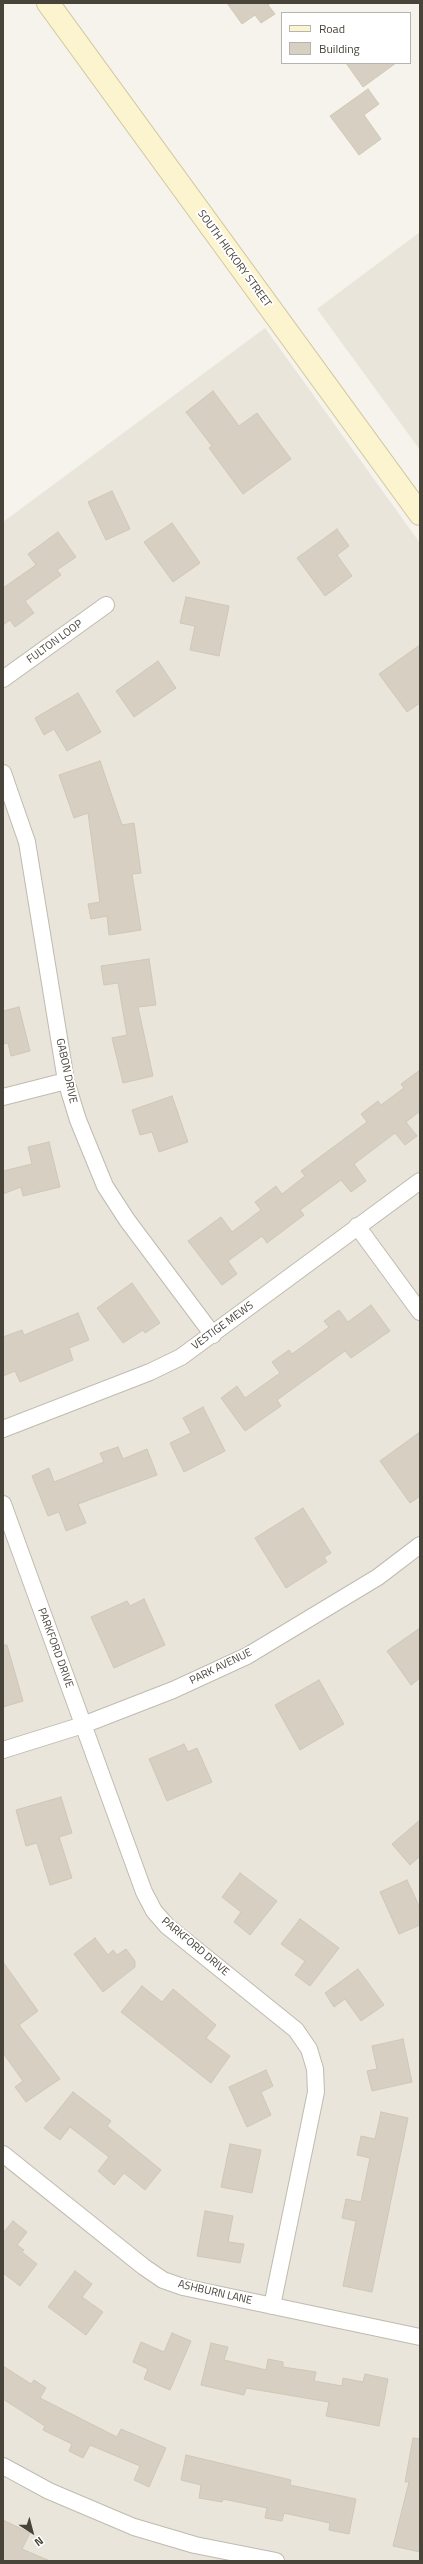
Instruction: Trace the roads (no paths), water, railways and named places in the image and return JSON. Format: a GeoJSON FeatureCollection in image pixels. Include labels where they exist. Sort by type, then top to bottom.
{"type":"FeatureCollection","features":[{"type":"Feature","properties":{"kind":"street","name":"SOUTH HICKORY STREET"},"geometry":{"type":"LineString","coordinates":[[48,3],[420,514]]}},
{"type":"Feature","properties":{"kind":"street","name":"FULTON LOOP"},"geometry":{"type":"LineString","coordinates":[[3,679],[106,605]]}},
{"type":"Feature","properties":{"kind":"street","name":"GABON DRIVE"},"geometry":{"type":"LineString","coordinates":[[3,773],[27,842],[66,1081],[78,1120],[105,1186],[127,1220],[213,1335]]}},
{"type":"Feature","properties":{"kind":"street"},"geometry":{"type":"LineString","coordinates":[[3,1097],[66,1081]]}},
{"type":"Feature","properties":{"kind":"street","name":"VESTIGE MEWS"},"geometry":{"type":"LineString","coordinates":[[3,1429],[150,1372],[181,1357],[213,1335],[357,1226],[420,1181]]}},
{"type":"Feature","properties":{"kind":"street"},"geometry":{"type":"LineString","coordinates":[[357,1226],[420,1312]]}},
{"type":"Feature","properties":{"kind":"street","name":"PARKFORD DRIVE"},"geometry":{"type":"LineString","coordinates":[[3,1504],[144,1892],[154,1911],[167,1926],[291,2026],[309,2050],[315,2069],[316,2092],[272,2306]]}},
{"type":"Feature","properties":{"kind":"street","name":"PARK AVENUE"},"geometry":{"type":"LineString","coordinates":[[3,1750],[83,1725],[173,1690],[247,1656],[378,1577],[420,1546]]}},
{"type":"Feature","properties":{"kind":"street","name":"ASHBURN LANE"},"geometry":{"type":"LineString","coordinates":[[3,2154],[144,2267],[163,2280],[183,2287],[420,2337]]}},
{"type":"Feature","properties":{"kind":"street"},"geometry":{"type":"LineString","coordinates":[[3,2466],[49,2491],[134,2527],[195,2546],[276,2561]]}}]}
